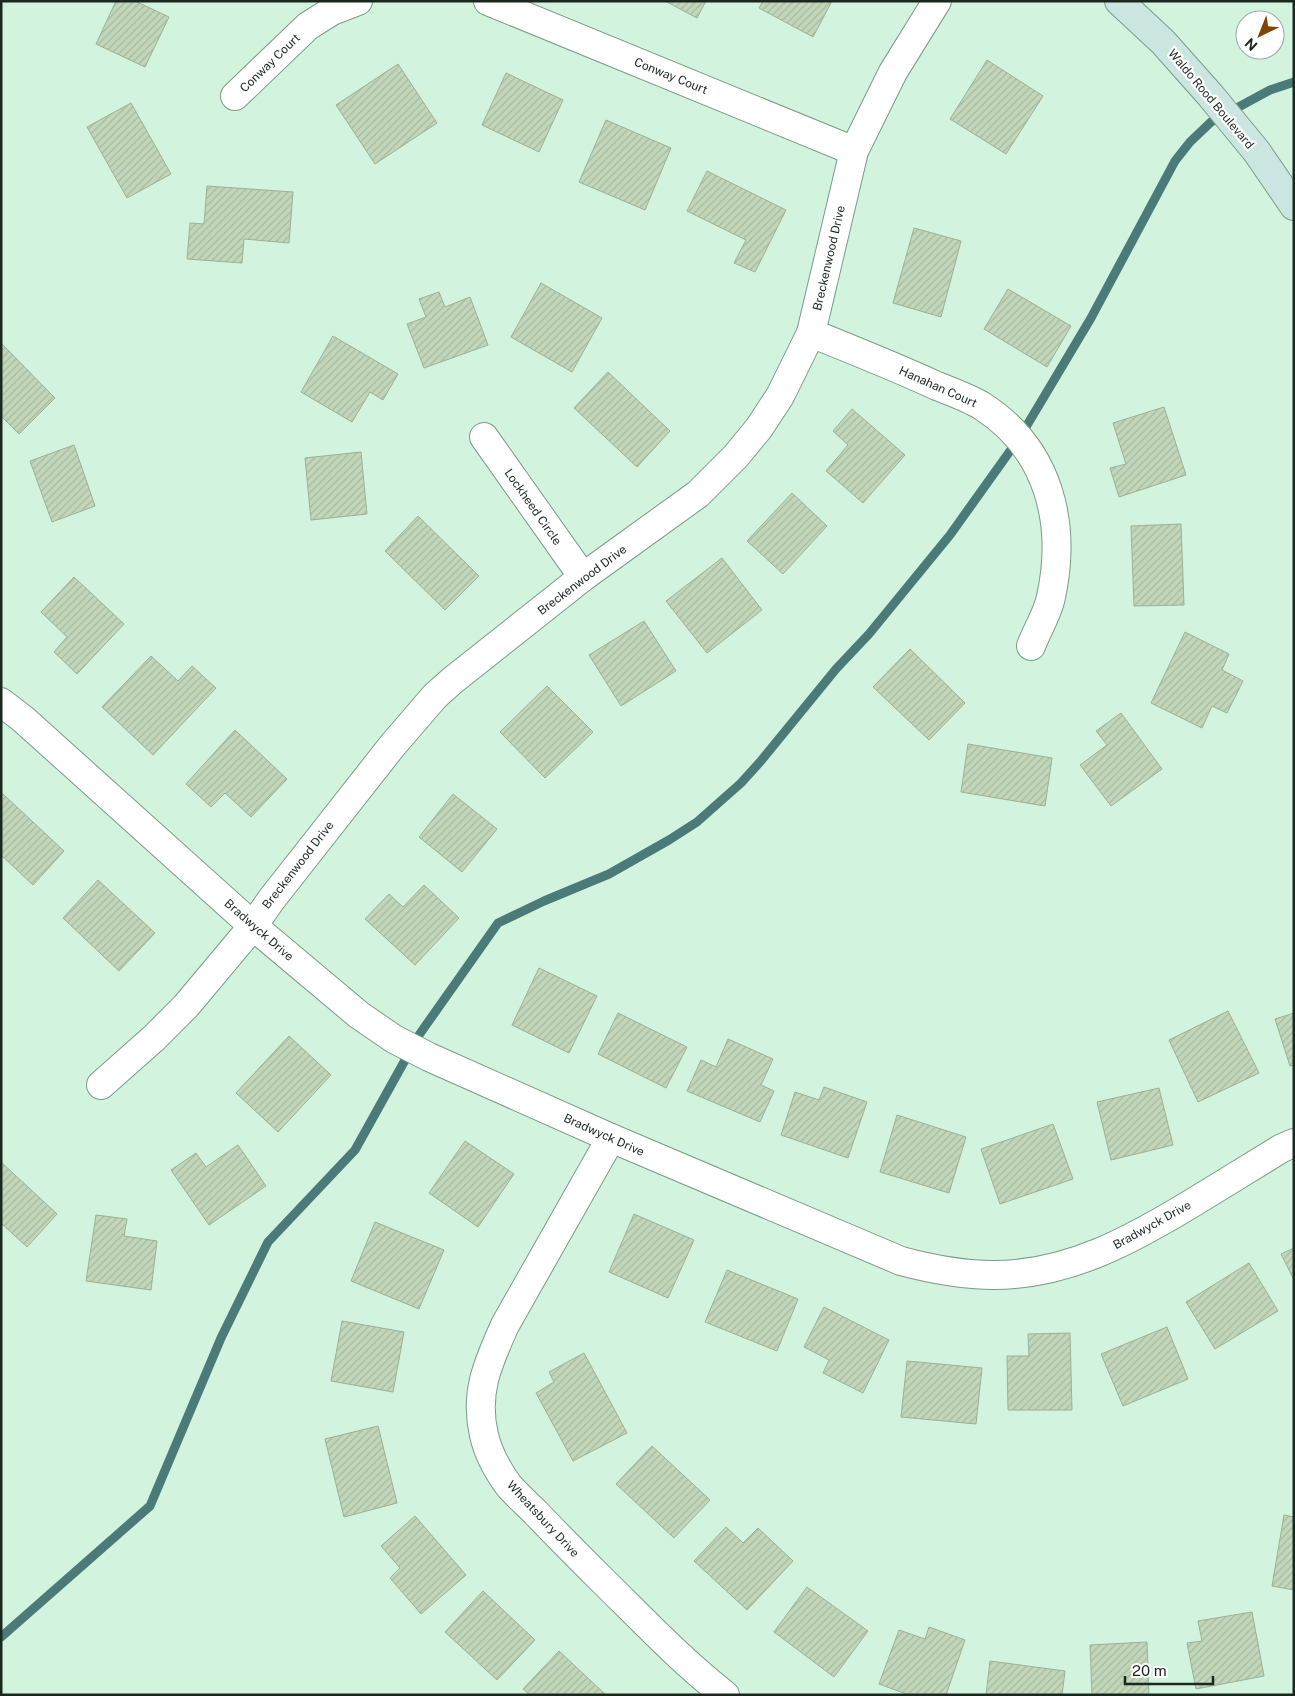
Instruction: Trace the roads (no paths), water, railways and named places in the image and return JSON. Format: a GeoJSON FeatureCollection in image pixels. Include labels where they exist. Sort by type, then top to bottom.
{"type":"FeatureCollection","features":[{"type":"Feature","properties":{"kind":"street","name":"Conway Court"},"geometry":{"type":"LineString","coordinates":[[235,96],[308,26],[332,11],[358,1]]}},
{"type":"Feature","properties":{"kind":"street","name":"Conway Court"},"geometry":{"type":"LineString","coordinates":[[488,1],[854,151]]}},
{"type":"Feature","properties":{"kind":"street","name":"Breckenwood Drive"},"geometry":{"type":"LineString","coordinates":[[101,1085],[154,1038],[186,1006],[253,926],[271,900],[392,746],[435,696],[584,577],[698,494],[717,476],[759,428],[780,396],[811,333],[854,151],[893,72],[936,1]]}},
{"type":"Feature","properties":{"kind":"street","name":"Waldo Rood Boulevard"},"geometry":{"type":"LineString","coordinates":[[1119,1],[1162,42],[1211,96],[1257,152],[1294,206]]}},
{"type":"Feature","properties":{"kind":"street","name":"Hanahan Court"},"geometry":{"type":"LineString","coordinates":[[811,333],[916,376],[981,406],[1006,424],[1026,446],[1049,490],[1055,522],[1057,553],[1051,599],[1031,646]]}},
{"type":"Feature","properties":{"kind":"street","name":"Lockheed Circle"},"geometry":{"type":"LineString","coordinates":[[484,437],[584,577]]}},
{"type":"Feature","properties":{"kind":"street","name":"Bradwyck Drive"},"geometry":{"type":"LineString","coordinates":[[1,702],[23,719],[253,926],[359,1015],[394,1039],[429,1057],[611,1138],[900,1261],[960,1273],[995,1275],[1057,1267],[1116,1246],[1146,1231],[1282,1148],[1294,1143]]}},
{"type":"Feature","properties":{"kind":"street","name":"Wheatsbury Drive"},"geometry":{"type":"LineString","coordinates":[[611,1138],[505,1325],[492,1354],[483,1378],[480,1407],[484,1435],[492,1458],[509,1485],[556,1535],[668,1645],[725,1695]]}},
{"type":"Feature","properties":{"kind":"waterway"},"geometry":{"type":"LineString","coordinates":[[1,1637],[150,1506],[221,1338],[268,1242],[355,1150],[419,1035],[498,923],[544,901],[609,874],[669,840],[697,822],[741,783],[836,669],[869,634],[950,535],[1020,437],[1091,318],[1175,161],[1190,142],[1211,122],[1270,90],[1294,82]]}}]}
